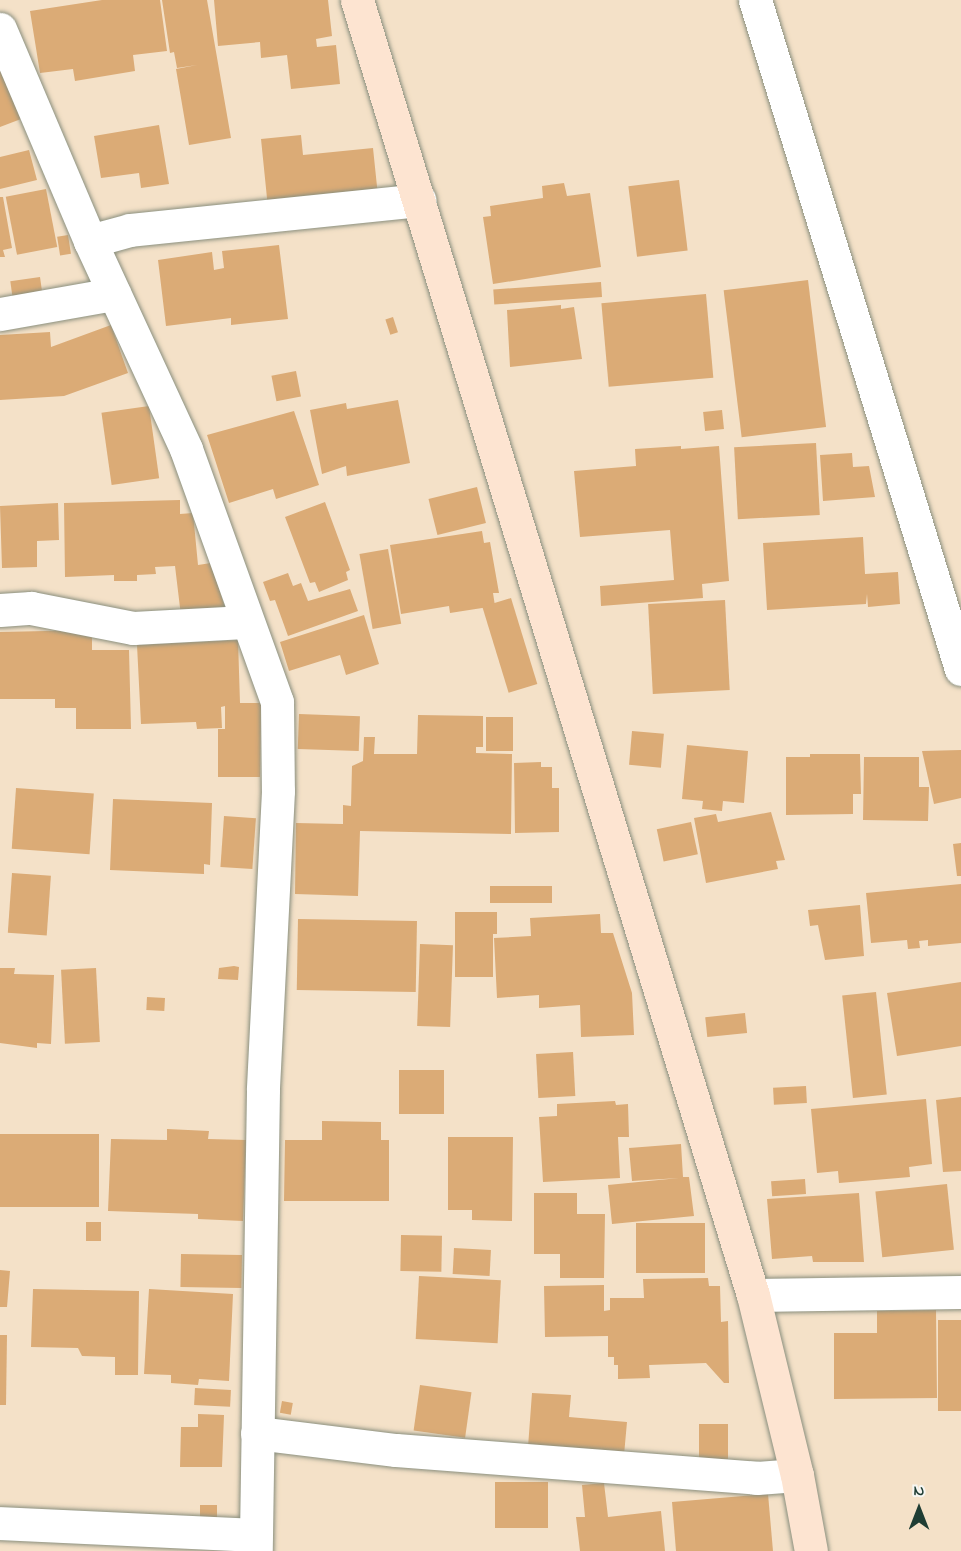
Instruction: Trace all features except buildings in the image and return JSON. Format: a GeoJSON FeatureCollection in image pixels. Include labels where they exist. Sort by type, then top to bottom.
{"type":"FeatureCollection","features":[{"type":"Feature","properties":{"kind":"street"},"geometry":{"type":"LineString","coordinates":[[357,0],[753,1295],[797,1475],[811,1551]]}},
{"type":"Feature","properties":{"kind":"street"},"geometry":{"type":"LineString","coordinates":[[755,0],[961,669]]}},
{"type":"Feature","properties":{"kind":"street"},"geometry":{"type":"LineString","coordinates":[[0,29],[90,241],[186,449],[245,622],[277,702],[278,792],[263,1090],[256,1543],[0,1523]]}},
{"type":"Feature","properties":{"kind":"street"},"geometry":{"type":"LineString","coordinates":[[90,241],[130,230],[418,200]]}},
{"type":"Feature","properties":{"kind":"street"},"geometry":{"type":"LineString","coordinates":[[0,314],[114,294]]}},
{"type":"Feature","properties":{"kind":"street"},"geometry":{"type":"LineString","coordinates":[[0,610],[31,608],[133,628],[245,622]]}},
{"type":"Feature","properties":{"kind":"street"},"geometry":{"type":"LineString","coordinates":[[753,1295],[961,1292]]}},
{"type":"Feature","properties":{"kind":"street"},"geometry":{"type":"LineString","coordinates":[[257,1432],[396,1450],[757,1478],[797,1475]]}}]}
